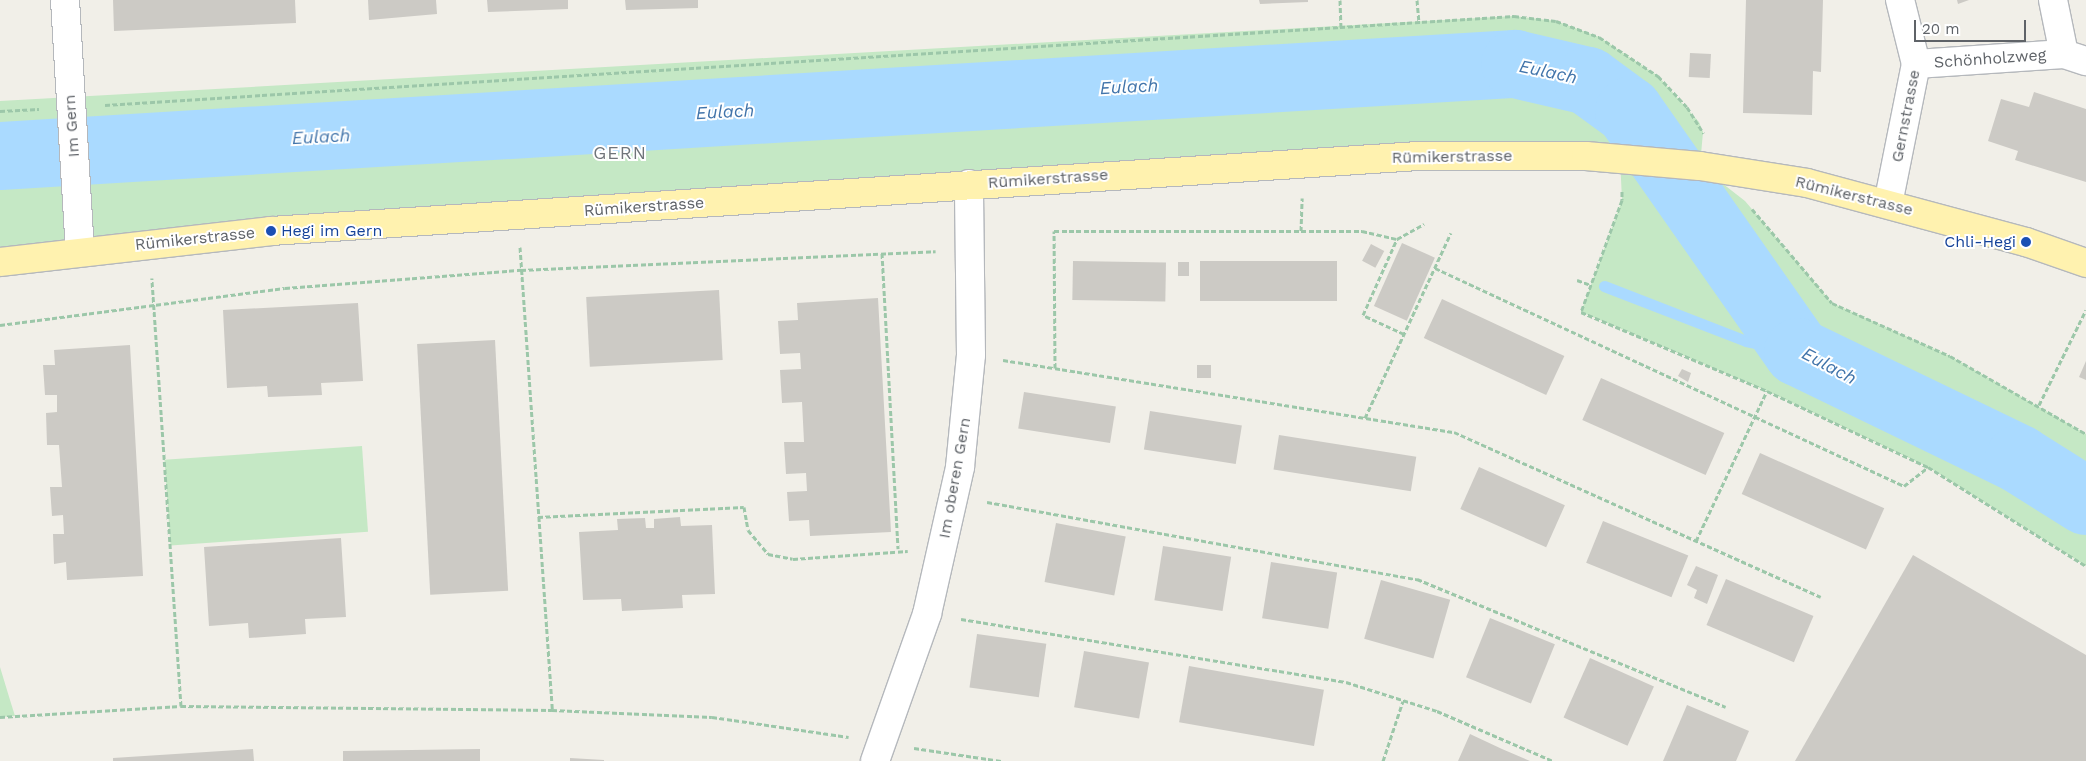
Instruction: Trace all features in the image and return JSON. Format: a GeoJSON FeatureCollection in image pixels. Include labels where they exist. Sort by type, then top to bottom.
{"type":"FeatureCollection","features":[{"type":"Feature","properties":{"kind":"main road","name":"Rümikerstrasse"},"geometry":{"type":"LineString","coordinates":[[0,262],[80,251],[271,231],[969,184],[1418,156],[1629,159],[1702,153],[2026,242],[2086,262]]}},
{"type":"Feature","properties":{"kind":"street","name":"Im Gern"},"geometry":{"type":"LineString","coordinates":[[65,0],[80,251]]}},
{"type":"Feature","properties":{"kind":"street","name":"Gernstrasse"},"geometry":{"type":"LineString","coordinates":[[1888,204],[1916,64],[1900,0]]}},
{"type":"Feature","properties":{"kind":"street","name":"Schönholzweg"},"geometry":{"type":"LineString","coordinates":[[1916,64],[2075,57],[2053,0]]}},
{"type":"Feature","properties":{"kind":"street","name":"Im oberen Gern"},"geometry":{"type":"LineString","coordinates":[[878,752],[926,614],[954,497],[965,432],[971,355],[969,184]]}},
{"type":"Feature","properties":{"kind":"path"},"geometry":{"type":"LineString","coordinates":[[1340,0],[1341,27]]}},
{"type":"Feature","properties":{"kind":"path"},"geometry":{"type":"LineString","coordinates":[[1417,0],[1419,22]]}},
{"type":"Feature","properties":{"kind":"path"},"geometry":{"type":"LineString","coordinates":[[71,117],[1514,16],[1556,21],[1599,37],[1658,76],[1699,122],[1702,153]]}},
{"type":"Feature","properties":{"kind":"path"},"geometry":{"type":"LineString","coordinates":[[1629,159],[1622,200],[1581,312],[1767,391],[1928,467],[2086,566]]}},
{"type":"Feature","properties":{"kind":"path"},"geometry":{"type":"LineString","coordinates":[[1301,231],[1302,189]]}},
{"type":"Feature","properties":{"kind":"path"},"geometry":{"type":"LineString","coordinates":[[1745,201],[1832,303],[1950,356],[2086,434]]}},
{"type":"Feature","properties":{"kind":"path"},"geometry":{"type":"LineString","coordinates":[[1404,334],[1363,315],[1397,239],[1424,224]]}},
{"type":"Feature","properties":{"kind":"path"},"geometry":{"type":"LineString","coordinates":[[1055,368],[1054,231],[1362,231],[1397,239]]}},
{"type":"Feature","properties":{"kind":"path"},"geometry":{"type":"LineString","coordinates":[[1365,418],[1450,233]]}},
{"type":"Feature","properties":{"kind":"path"},"geometry":{"type":"LineString","coordinates":[[519,238],[552,710]]}},
{"type":"Feature","properties":{"kind":"path"},"geometry":{"type":"LineString","coordinates":[[0,325],[285,288],[521,270],[971,250]]}},
{"type":"Feature","properties":{"kind":"path"},"geometry":{"type":"LineString","coordinates":[[882,253],[898,549]]}},
{"type":"Feature","properties":{"kind":"path"},"geometry":{"type":"LineString","coordinates":[[1435,268],[1904,486],[1928,467]]}},
{"type":"Feature","properties":{"kind":"path"},"geometry":{"type":"LineString","coordinates":[[152,270],[181,706]]}},
{"type":"Feature","properties":{"kind":"path"},"geometry":{"type":"LineString","coordinates":[[1577,280],[1591,285]]}},
{"type":"Feature","properties":{"kind":"path"},"geometry":{"type":"LineString","coordinates":[[2038,405],[2086,310]]}},
{"type":"Feature","properties":{"kind":"path"},"geometry":{"type":"LineString","coordinates":[[971,355],[1454,432],[1822,597]]}},
{"type":"Feature","properties":{"kind":"path"},"geometry":{"type":"LineString","coordinates":[[1696,541],[1767,391]]}},
{"type":"Feature","properties":{"kind":"path"},"geometry":{"type":"LineString","coordinates":[[954,497],[1418,579],[1726,707]]}},
{"type":"Feature","properties":{"kind":"path"},"geometry":{"type":"LineString","coordinates":[[538,517],[744,507],[748,530],[768,554],[793,558],[898,549],[941,555]]}},
{"type":"Feature","properties":{"kind":"path"},"geometry":{"type":"LineString","coordinates":[[926,614],[1346,682],[1437,711],[1553,761]]}},
{"type":"Feature","properties":{"kind":"path"},"geometry":{"type":"LineString","coordinates":[[1383,761],[1403,701]]}},
{"type":"Feature","properties":{"kind":"path"},"geometry":{"type":"LineString","coordinates":[[0,717],[181,706],[552,710],[712,717],[878,752],[1001,761]]}},
{"type":"Feature","properties":{"kind":"green space"},"geometry":{"type":"Polygon","coordinates":[[[1514,16],[1556,21],[1599,37],[1658,76],[1699,122],[1703,132],[1700,166],[1745,201],[1832,303],[1950,356],[2086,434],[2086,566],[1928,467],[1767,391],[1581,312],[1622,200],[1620,158],[1586,156],[0,262],[0,101],[1514,16]]]}},
{"type":"Feature","properties":{"kind":"green space"},"geometry":{"type":"Polygon","coordinates":[[[362,446],[368,532],[170,546],[164,460],[362,446]]]}},
{"type":"Feature","properties":{"kind":"green space"},"geometry":{"type":"Polygon","coordinates":[[[0,667],[10,700],[15,716],[0,717],[0,667]]]}},
{"type":"Feature","properties":{"kind":"building"},"geometry":{"type":"Polygon","coordinates":[[[113,0],[295,0],[296,23],[114,31],[113,0]]]}},
{"type":"Feature","properties":{"kind":"building"},"geometry":{"type":"Polygon","coordinates":[[[368,0],[436,0],[437,14],[369,20],[368,0]]]}},
{"type":"Feature","properties":{"kind":"building"},"geometry":{"type":"Polygon","coordinates":[[[487,0],[568,0],[568,9],[488,12],[487,0]]]}},
{"type":"Feature","properties":{"kind":"building"},"geometry":{"type":"Polygon","coordinates":[[[625,0],[698,0],[698,8],[626,10],[625,0]]]}},
{"type":"Feature","properties":{"kind":"building"},"geometry":{"type":"Polygon","coordinates":[[[1259,0],[1308,0],[1308,2],[1260,4],[1259,0]]]}},
{"type":"Feature","properties":{"kind":"building"},"geometry":{"type":"Polygon","coordinates":[[[1746,0],[1823,0],[1821,72],[1813,71],[1812,115],[1743,113],[1746,0]]]}},
{"type":"Feature","properties":{"kind":"building"},"geometry":{"type":"Polygon","coordinates":[[[1957,0],[1969,0],[1958,4],[1957,0]]]}},
{"type":"Feature","properties":{"kind":"building"},"geometry":{"type":"Polygon","coordinates":[[[1690,53],[1711,54],[1710,78],[1689,77],[1690,53]]]}},
{"type":"Feature","properties":{"kind":"building"},"geometry":{"type":"Polygon","coordinates":[[[2034,92],[2086,109],[2086,182],[2015,160],[2018,151],[1988,141],[2001,99],[2029,107],[2034,92]]]}},
{"type":"Feature","properties":{"kind":"building"},"geometry":{"type":"Polygon","coordinates":[[[1402,243],[1435,258],[1407,321],[1374,306],[1402,243]]]}},
{"type":"Feature","properties":{"kind":"building"},"geometry":{"type":"Polygon","coordinates":[[[1371,244],[1384,251],[1375,268],[1362,261],[1371,244]]]}},
{"type":"Feature","properties":{"kind":"building"},"geometry":{"type":"Polygon","coordinates":[[[1073,261],[1166,263],[1165,302],[1072,300],[1073,261]]]}},
{"type":"Feature","properties":{"kind":"building"},"geometry":{"type":"Polygon","coordinates":[[[1200,261],[1337,261],[1337,301],[1200,301],[1200,261]]]}},
{"type":"Feature","properties":{"kind":"building"},"geometry":{"type":"Polygon","coordinates":[[[1178,262],[1189,262],[1189,276],[1178,276],[1178,262]]]}},
{"type":"Feature","properties":{"kind":"building"},"geometry":{"type":"Polygon","coordinates":[[[719,290],[723,360],[590,367],[586,297],[719,290]]]}},
{"type":"Feature","properties":{"kind":"building"},"geometry":{"type":"Polygon","coordinates":[[[878,298],[891,532],[810,536],[809,520],[789,521],[787,492],[807,491],[806,473],[786,474],[784,442],[804,442],[802,402],[782,403],[780,370],[801,369],[800,353],[780,354],[778,321],[798,320],[797,303],[878,298]]]}},
{"type":"Feature","properties":{"kind":"building"},"geometry":{"type":"Polygon","coordinates":[[[1442,299],[1564,356],[1546,395],[1424,338],[1442,299]]]}},
{"type":"Feature","properties":{"kind":"building"},"geometry":{"type":"Polygon","coordinates":[[[358,303],[363,381],[321,383],[322,395],[268,397],[267,386],[227,388],[223,310],[358,303]]]}},
{"type":"Feature","properties":{"kind":"building"},"geometry":{"type":"Polygon","coordinates":[[[495,340],[508,591],[430,595],[417,344],[495,340]]]}},
{"type":"Feature","properties":{"kind":"building"},"geometry":{"type":"Polygon","coordinates":[[[130,345],[143,576],[67,580],[66,562],[54,564],[53,534],[64,534],[63,515],[52,516],[50,487],[62,487],[59,445],[47,445],[46,413],[57,412],[57,395],[45,395],[43,365],[55,365],[54,350],[130,345]]]}},
{"type":"Feature","properties":{"kind":"building"},"geometry":{"type":"Polygon","coordinates":[[[2086,361],[2086,380],[2079,377],[2086,361]]]}},
{"type":"Feature","properties":{"kind":"building"},"geometry":{"type":"Polygon","coordinates":[[[1197,365],[1211,365],[1211,378],[1197,378],[1197,365]]]}},
{"type":"Feature","properties":{"kind":"building"},"geometry":{"type":"Polygon","coordinates":[[[1682,369],[1691,373],[1688,382],[1678,376],[1682,369]]]}},
{"type":"Feature","properties":{"kind":"building"},"geometry":{"type":"Polygon","coordinates":[[[1601,378],[1724,433],[1706,475],[1582,420],[1601,378]]]}},
{"type":"Feature","properties":{"kind":"building"},"geometry":{"type":"Polygon","coordinates":[[[1024,392],[1116,407],[1110,443],[1018,429],[1024,392]]]}},
{"type":"Feature","properties":{"kind":"building"},"geometry":{"type":"Polygon","coordinates":[[[1150,411],[1242,426],[1236,464],[1144,450],[1150,411]]]}},
{"type":"Feature","properties":{"kind":"building"},"geometry":{"type":"Polygon","coordinates":[[[1279,435],[1416,457],[1411,491],[1274,470],[1279,435]]]}},
{"type":"Feature","properties":{"kind":"building"},"geometry":{"type":"Polygon","coordinates":[[[1760,453],[1884,508],[1866,549],[1742,494],[1760,453]]]}},
{"type":"Feature","properties":{"kind":"building"},"geometry":{"type":"Polygon","coordinates":[[[1479,467],[1565,505],[1546,547],[1460,509],[1479,467]]]}},
{"type":"Feature","properties":{"kind":"building"},"geometry":{"type":"Polygon","coordinates":[[[680,517],[681,526],[712,525],[715,594],[682,595],[683,608],[622,611],[621,599],[583,600],[579,532],[618,530],[617,519],[645,518],[646,528],[654,528],[654,519],[680,517]]]}},
{"type":"Feature","properties":{"kind":"building"},"geometry":{"type":"Polygon","coordinates":[[[1603,521],[1688,555],[1671,597],[1586,563],[1603,521]]]}},
{"type":"Feature","properties":{"kind":"building"},"geometry":{"type":"Polygon","coordinates":[[[1056,523],[1126,537],[1114,595],[1045,582],[1056,523]]]}},
{"type":"Feature","properties":{"kind":"building"},"geometry":{"type":"Polygon","coordinates":[[[341,538],[346,617],[305,619],[306,634],[249,638],[248,623],[209,626],[204,547],[341,538]]]}},
{"type":"Feature","properties":{"kind":"building"},"geometry":{"type":"Polygon","coordinates":[[[1163,546],[1231,557],[1223,611],[1154,600],[1163,546]]]}},
{"type":"Feature","properties":{"kind":"building"},"geometry":{"type":"Polygon","coordinates":[[[1913,555],[2086,655],[2086,761],[1795,761],[1913,555]]]}},
{"type":"Feature","properties":{"kind":"building"},"geometry":{"type":"Polygon","coordinates":[[[1271,562],[1337,572],[1328,629],[1262,618],[1271,562]]]}},
{"type":"Feature","properties":{"kind":"building"},"geometry":{"type":"Polygon","coordinates":[[[1696,566],[1718,575],[1707,604],[1694,598],[1697,590],[1687,585],[1696,566]]]}},
{"type":"Feature","properties":{"kind":"building"},"geometry":{"type":"Polygon","coordinates":[[[1726,579],[1813,616],[1794,662],[1706,625],[1726,579]]]}},
{"type":"Feature","properties":{"kind":"building"},"geometry":{"type":"Polygon","coordinates":[[[1381,580],[1450,600],[1433,658],[1364,639],[1381,580]]]}},
{"type":"Feature","properties":{"kind":"building"},"geometry":{"type":"Polygon","coordinates":[[[1490,618],[1555,644],[1531,704],[1466,677],[1490,618]]]}},
{"type":"Feature","properties":{"kind":"building"},"geometry":{"type":"Polygon","coordinates":[[[977,634],[1046,644],[1039,697],[969,687],[977,634]]]}},
{"type":"Feature","properties":{"kind":"building"},"geometry":{"type":"Polygon","coordinates":[[[1084,651],[1149,662],[1139,719],[1074,707],[1084,651]]]}},
{"type":"Feature","properties":{"kind":"building"},"geometry":{"type":"Polygon","coordinates":[[[1590,658],[1654,686],[1628,746],[1564,717],[1590,658]]]}},
{"type":"Feature","properties":{"kind":"building"},"geometry":{"type":"Polygon","coordinates":[[[1189,666],[1324,690],[1314,746],[1179,722],[1189,666]]]}},
{"type":"Feature","properties":{"kind":"building"},"geometry":{"type":"Polygon","coordinates":[[[1687,705],[1749,731],[1736,761],[1663,761],[1687,705]]]}},
{"type":"Feature","properties":{"kind":"building"},"geometry":{"type":"Polygon","coordinates":[[[1470,734],[1502,749],[1530,761],[1458,761],[1470,734]]]}},
{"type":"Feature","properties":{"kind":"building"},"geometry":{"type":"Polygon","coordinates":[[[253,749],[254,761],[113,761],[113,758],[253,749]]]}},
{"type":"Feature","properties":{"kind":"building"},"geometry":{"type":"Polygon","coordinates":[[[480,749],[480,761],[343,761],[343,751],[480,749]]]}},
{"type":"Feature","properties":{"kind":"building"},"geometry":{"type":"Polygon","coordinates":[[[570,758],[604,760],[604,761],[570,761],[570,758]]]}},
{"type":"Feature","properties":{"kind":"waterway","name":"Eulach"},"geometry":{"type":"LineString","coordinates":[[0,156],[1515,64],[1588,81],[1629,111],[1798,352],[2019,459],[2086,501]]}},
{"type":"Feature","properties":{"kind":"waterway"},"geometry":{"type":"LineString","coordinates":[[1604,286],[1746,341],[1798,352]]}},
{"type":"Feature","properties":{"kind":"place","name":"Hegi im Gern"},"geometry":{"type":"Point","coordinates":[271,231]}},
{"type":"Feature","properties":{"kind":"place","name":"Chli-Hegi"},"geometry":{"type":"Point","coordinates":[2026,242]}},
{"type":"Feature","properties":{"kind":"district","name":"GERN"},"geometry":{"type":"Point","coordinates":[620,153]}}]}
